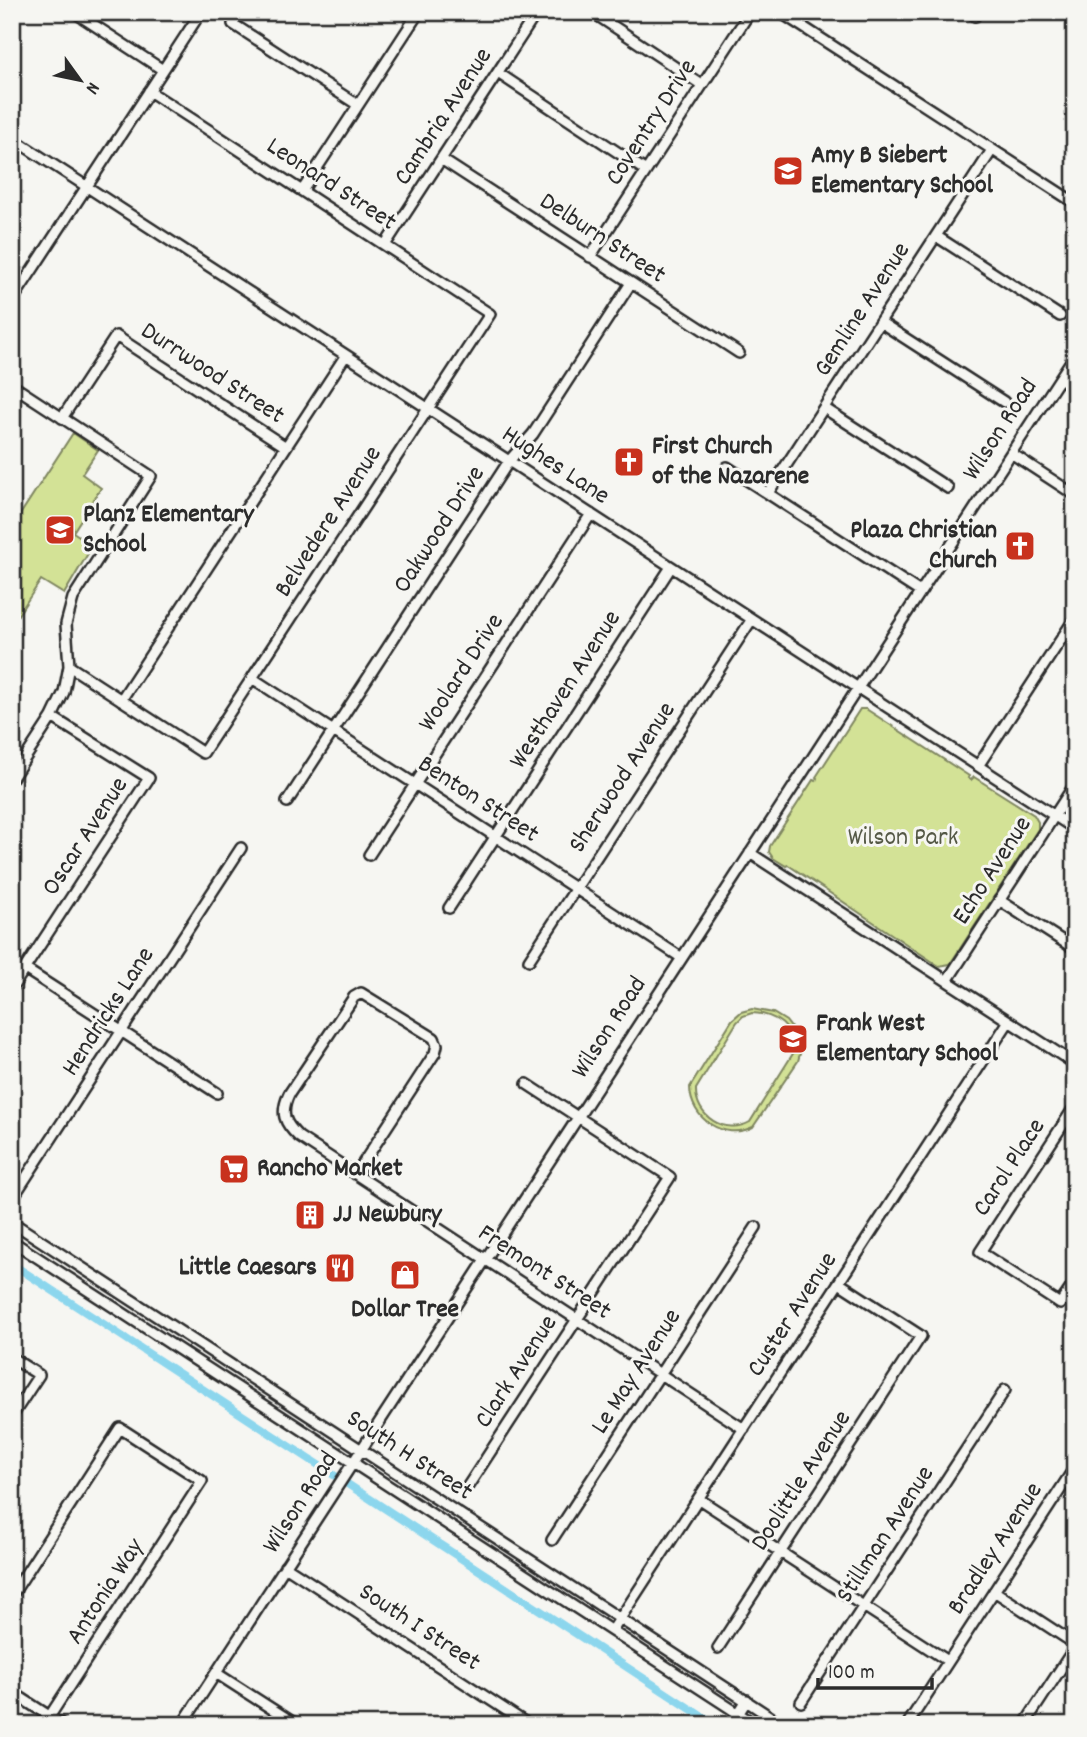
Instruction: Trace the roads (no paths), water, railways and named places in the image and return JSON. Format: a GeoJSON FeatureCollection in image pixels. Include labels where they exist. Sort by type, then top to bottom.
{"type":"FeatureCollection","features":[{"type":"Feature","properties":{"kind":"street"},"geometry":{"type":"LineString","coordinates":[[74,12],[163,70]]}},
{"type":"Feature","properties":{"kind":"street"},"geometry":{"type":"LineString","coordinates":[[12,301],[201,12]]}},
{"type":"Feature","properties":{"kind":"street"},"geometry":{"type":"LineString","coordinates":[[302,191],[417,16],[404,12]]}},
{"type":"Feature","properties":{"kind":"street","name":"Cambria Avenue"},"geometry":{"type":"LineString","coordinates":[[385,245],[537,12]]}},
{"type":"Feature","properties":{"kind":"street"},"geometry":{"type":"LineString","coordinates":[[592,12],[702,85]]}},
{"type":"Feature","properties":{"kind":"street","name":"Coventry Drive"},"geometry":{"type":"LineString","coordinates":[[590,257],[750,12]]}},
{"type":"Feature","properties":{"kind":"street"},"geometry":{"type":"LineString","coordinates":[[780,12],[1075,203]]}},
{"type":"Feature","properties":{"kind":"street"},"geometry":{"type":"LineString","coordinates":[[233,24],[358,105]]}},
{"type":"Feature","properties":{"kind":"street"},"geometry":{"type":"LineString","coordinates":[[498,74],[646,171]]}},
{"type":"Feature","properties":{"kind":"street","name":"Leonard Street"},"geometry":{"type":"LineString","coordinates":[[149,91],[490,314]]}},
{"type":"Feature","properties":{"kind":"street","name":"Hughes Lane"},"geometry":{"type":"LineString","coordinates":[[12,138],[1075,829]]}},
{"type":"Feature","properties":{"kind":"street","name":"Gemline Avenue"},"geometry":{"type":"LineString","coordinates":[[768,493],[992,150]]}},
{"type":"Feature","properties":{"kind":"street","name":"Delburn Street"},"geometry":{"type":"LineString","coordinates":[[441,159],[739,353]]}},
{"type":"Feature","properties":{"kind":"street"},"geometry":{"type":"LineString","coordinates":[[936,236],[1060,316]]}},
{"type":"Feature","properties":{"kind":"street","name":"Oakwood Drive"},"geometry":{"type":"LineString","coordinates":[[287,802],[509,461],[533,434],[631,283]]}},
{"type":"Feature","properties":{"kind":"street","name":"Belvedere Avenue"},"geometry":{"type":"LineString","coordinates":[[121,700],[203,753],[490,314]]}},
{"type":"Feature","properties":{"kind":"street"},"geometry":{"type":"LineString","coordinates":[[880,322],[1004,402]]}},
{"type":"Feature","properties":{"kind":"street","name":"Durrwood Street"},"geometry":{"type":"LineString","coordinates":[[62,418],[116,336],[286,447]]}},
{"type":"Feature","properties":{"kind":"street"},"geometry":{"type":"LineString","coordinates":[[69,666],[121,700],[346,355]]}},
{"type":"Feature","properties":{"kind":"street","name":"Wilson Road"},"geometry":{"type":"LineString","coordinates":[[182,1725],[1075,355]]}},
{"type":"Feature","properties":{"kind":"street"},"geometry":{"type":"LineString","coordinates":[[1060,377],[1075,387]]}},
{"type":"Feature","properties":{"kind":"street"},"geometry":{"type":"LineString","coordinates":[[12,385],[151,476],[73,598],[66,624],[69,666],[64,692],[52,717],[12,778]]}},
{"type":"Feature","properties":{"kind":"street"},"geometry":{"type":"LineString","coordinates":[[824,408],[948,488]]}},
{"type":"Feature","properties":{"kind":"street"},"geometry":{"type":"LineString","coordinates":[[1011,453],[1075,495]]}},
{"type":"Feature","properties":{"kind":"street"},"geometry":{"type":"LineString","coordinates":[[727,467],[920,592]]}},
{"type":"Feature","properties":{"kind":"street","name":"Woolard Drive"},"geometry":{"type":"LineString","coordinates":[[369,855],[591,514]]}},
{"type":"Feature","properties":{"kind":"street","name":"Westhaven Avenue"},"geometry":{"type":"LineString","coordinates":[[449,908],[671,566]]}},
{"type":"Feature","properties":{"kind":"street"},"geometry":{"type":"LineString","coordinates":[[978,766],[1075,618]]}},
{"type":"Feature","properties":{"kind":"street","name":"Sherwood Avenue"},"geometry":{"type":"LineString","coordinates":[[529,960],[752,619]]}},
{"type":"Feature","properties":{"kind":"street","name":"Benton Street"},"geometry":{"type":"LineString","coordinates":[[252,678],[682,958]]}},
{"type":"Feature","properties":{"kind":"street","name":"Oscar Avenue"},"geometry":{"type":"LineString","coordinates":[[12,988],[149,778],[52,717]]}},
{"type":"Feature","properties":{"kind":"street","name":"Echo Avenue"},"geometry":{"type":"LineString","coordinates":[[947,981],[1075,784]]}},
{"type":"Feature","properties":{"kind":"street","name":"Hendricks Lane"},"geometry":{"type":"LineString","coordinates":[[12,1199],[240,848]]}},
{"type":"Feature","properties":{"kind":"street"},"geometry":{"type":"LineString","coordinates":[[750,853],[1075,1064]]}},
{"type":"Feature","properties":{"kind":"street"},"geometry":{"type":"LineString","coordinates":[[999,900],[1075,949]]}},
{"type":"Feature","properties":{"kind":"street"},"geometry":{"type":"LineString","coordinates":[[25,969],[217,1093]]}},
{"type":"Feature","properties":{"kind":"street","name":"Fremont Street"},"geometry":{"type":"LineString","coordinates":[[356,1174],[438,1045],[434,1038],[366,994],[357,994],[289,1094],[283,1114],[287,1126],[299,1137],[744,1429]]}},
{"type":"Feature","properties":{"kind":"street","name":"Custer Avenue"},"geometry":{"type":"LineString","coordinates":[[612,1631],[1009,1021]]}},
{"type":"Feature","properties":{"kind":"street"},"geometry":{"type":"LineString","coordinates":[[527,1084],[578,1115]]}},
{"type":"Feature","properties":{"kind":"street","name":"Carol Place"},"geometry":{"type":"LineString","coordinates":[[1075,1106],[980,1252],[1060,1304],[1075,1282]]}},
{"type":"Feature","properties":{"kind":"street","name":"Clark Avenue"},"geometry":{"type":"LineString","coordinates":[[468,1486],[670,1177],[578,1115]]}},
{"type":"Feature","properties":{"kind":"street","name":"South H Street"},"geometry":{"type":"LineString","coordinates":[[12,1223],[783,1725]]}},
{"type":"Feature","properties":{"kind":"street","name":"Le May Avenue"},"geometry":{"type":"LineString","coordinates":[[552,1540],[757,1227]]}},
{"type":"Feature","properties":{"kind":"street","name":"South H Street"},"geometry":{"type":"LineString","coordinates":[[12,1241],[756,1725]]}},
{"type":"Feature","properties":{"kind":"street","name":"Doolittle Avenue"},"geometry":{"type":"LineString","coordinates":[[718,1648],[921,1336],[839,1283]]}},
{"type":"Feature","properties":{"kind":"street"},"geometry":{"type":"LineString","coordinates":[[12,1358],[39,1375],[12,1416]]}},
{"type":"Feature","properties":{"kind":"street","name":"Stillman Avenue"},"geometry":{"type":"LineString","coordinates":[[802,1702],[1005,1390]]}},
{"type":"Feature","properties":{"kind":"street","name":"Antonia Way"},"geometry":{"type":"LineString","coordinates":[[12,1595],[120,1428],[202,1481],[47,1721]]}},
{"type":"Feature","properties":{"kind":"street","name":"Bradley Avenue"},"geometry":{"type":"LineString","coordinates":[[907,1725],[1075,1467]]}},
{"type":"Feature","properties":{"kind":"street"},"geometry":{"type":"LineString","coordinates":[[699,1499],[948,1661]]}},
{"type":"Feature","properties":{"kind":"street","name":"South I Street"},"geometry":{"type":"LineString","coordinates":[[285,1566],[529,1725]]}},
{"type":"Feature","properties":{"kind":"street"},"geometry":{"type":"LineString","coordinates":[[994,1591],[1075,1645],[1024,1725]]}},
{"type":"Feature","properties":{"kind":"street"},"geometry":{"type":"LineString","coordinates":[[216,1672],[297,1725]]}},
{"type":"Feature","properties":{"kind":"street"},"geometry":{"type":"LineString","coordinates":[[12,1692],[47,1721],[63,1725]]}},
{"type":"Feature","properties":{"kind":"street"},"geometry":{"type":"LineString","coordinates":[[731,1725],[747,1700]]}},
{"type":"Feature","properties":{"kind":"waterway"},"geometry":{"type":"LineString","coordinates":[[12,1264],[715,1725]]}},
{"type":"Feature","properties":{"kind":"place","name":"Amy B Siebert Elementary School"},"geometry":{"type":"Point","coordinates":[788,171]}},
{"type":"Feature","properties":{"kind":"place","name":"First Church of the Nazarene"},"geometry":{"type":"Point","coordinates":[629,462]}},
{"type":"Feature","properties":{"kind":"place","name":"Planz Elementary School"},"geometry":{"type":"Point","coordinates":[60,530]}},
{"type":"Feature","properties":{"kind":"place","name":"Plaza Christian Church"},"geometry":{"type":"Point","coordinates":[1020,546]}},
{"type":"Feature","properties":{"kind":"place","name":"Frank West Elementary School"},"geometry":{"type":"Point","coordinates":[793,1039]}},
{"type":"Feature","properties":{"kind":"place","name":"Rancho Market"},"geometry":{"type":"Point","coordinates":[234,1169]}},
{"type":"Feature","properties":{"kind":"place","name":"JJ Newbury"},"geometry":{"type":"Point","coordinates":[310,1215]}},
{"type":"Feature","properties":{"kind":"place","name":"Little Caesars"},"geometry":{"type":"Point","coordinates":[340,1268]}},
{"type":"Feature","properties":{"kind":"place","name":"Dollar Tree"},"geometry":{"type":"Point","coordinates":[405,1275]}},
{"type":"Feature","properties":{"kind":"park label","name":"Wilson Park"},"geometry":{"type":"Point","coordinates":[903,838]}}]}
